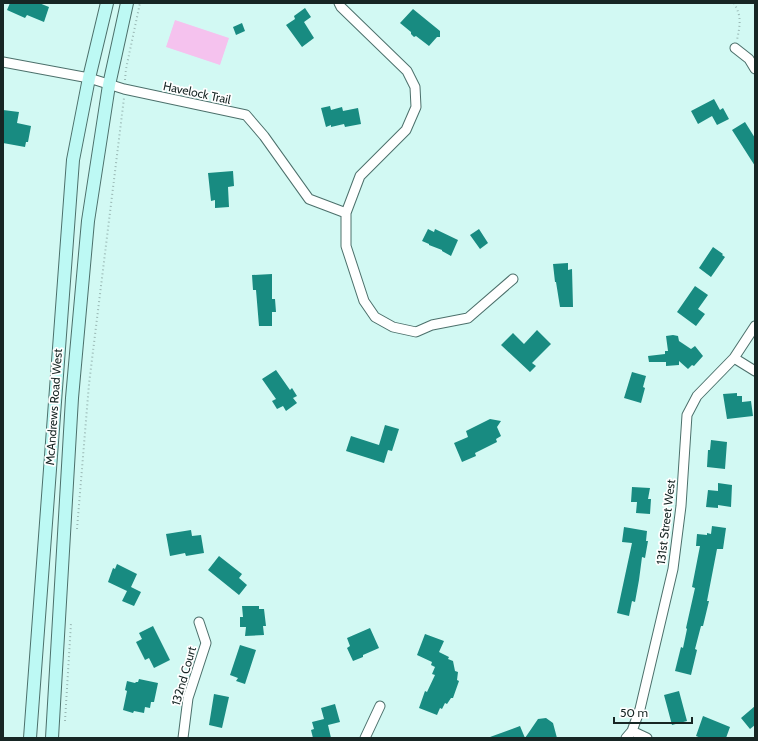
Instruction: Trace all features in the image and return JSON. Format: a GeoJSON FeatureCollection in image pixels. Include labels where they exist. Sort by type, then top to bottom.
{"type":"FeatureCollection","features":[{"type":"Feature","properties":{"kind":"main road","name":"McAndrews Road West"},"geometry":{"type":"LineString","coordinates":[[30,738],[73,160],[89,78],[107,3]]}},
{"type":"Feature","properties":{"kind":"main road","name":"McAndrews Road West"},"geometry":{"type":"LineString","coordinates":[[52,738],[72,398],[88,221],[109,84],[127,3]]}},
{"type":"Feature","properties":{"kind":"street"},"geometry":{"type":"LineString","coordinates":[[339,3],[341,7],[407,71],[415,87],[416,107],[406,130],[360,176],[346,213],[346,246],[364,301],[375,317],[393,328],[416,332],[432,325],[468,318],[513,279]]}},
{"type":"Feature","properties":{"kind":"street"},"geometry":{"type":"LineString","coordinates":[[735,48],[749,59],[755,69]]}},
{"type":"Feature","properties":{"kind":"street","name":"Havelock Trail"},"geometry":{"type":"LineString","coordinates":[[3,62],[89,78],[124,89],[246,115],[264,136],[309,199],[346,213]]}},
{"type":"Feature","properties":{"kind":"street","name":"131st Street West"},"geometry":{"type":"LineString","coordinates":[[629,735],[640,709],[673,569],[682,506],[687,415],[697,396],[734,358],[755,326]]}},
{"type":"Feature","properties":{"kind":"street"},"geometry":{"type":"LineString","coordinates":[[734,358],[755,372]]}},
{"type":"Feature","properties":{"kind":"street","name":"132nd Court"},"geometry":{"type":"LineString","coordinates":[[183,738],[188,698],[206,643],[199,622]]}},
{"type":"Feature","properties":{"kind":"street"},"geometry":{"type":"LineString","coordinates":[[364,738],[380,706]]}},
{"type":"Feature","properties":{"kind":"street"},"geometry":{"type":"LineString","coordinates":[[629,735],[646,738]]}},
{"type":"Feature","properties":{"kind":"path"},"geometry":{"type":"LineString","coordinates":[[76,530],[89,384],[113,181],[124,108],[126,69],[140,3]]}},
{"type":"Feature","properties":{"kind":"path"},"geometry":{"type":"LineString","coordinates":[[734,3],[740,14],[740,27],[735,48]]}},
{"type":"Feature","properties":{"kind":"path"},"geometry":{"type":"LineString","coordinates":[[65,724],[71,617]]}},
{"type":"Feature","properties":{"kind":"shaded area"},"geometry":{"type":"Polygon","coordinates":[[[175,20],[229,38],[220,65],[166,47],[175,20]]]}},
{"type":"Feature","properties":{"kind":"building"},"geometry":{"type":"Polygon","coordinates":[[[10,3],[39,3],[49,7],[44,22],[27,15],[25,18],[7,10],[10,3]]]}},
{"type":"Feature","properties":{"kind":"building"},"geometry":{"type":"Polygon","coordinates":[[[305,8],[311,17],[304,22],[314,38],[302,47],[286,25],[295,19],[294,16],[305,8]]]}},
{"type":"Feature","properties":{"kind":"building"},"geometry":{"type":"Polygon","coordinates":[[[413,9],[440,31],[440,37],[437,37],[429,46],[416,36],[414,37],[411,32],[400,23],[413,9]]]}},
{"type":"Feature","properties":{"kind":"building"},"geometry":{"type":"Polygon","coordinates":[[[242,23],[245,31],[236,35],[233,27],[242,23]]]}},
{"type":"Feature","properties":{"kind":"building"},"geometry":{"type":"Polygon","coordinates":[[[714,99],[720,110],[723,108],[729,119],[717,125],[712,116],[698,124],[691,111],[714,99]]]}},
{"type":"Feature","properties":{"kind":"building"},"geometry":{"type":"Polygon","coordinates":[[[330,106],[331,110],[342,107],[343,111],[358,108],[361,124],[345,127],[344,124],[326,127],[321,108],[330,106]]]}},
{"type":"Feature","properties":{"kind":"building"},"geometry":{"type":"Polygon","coordinates":[[[3,110],[19,112],[17,123],[31,126],[28,142],[26,142],[25,147],[3,143],[3,110]]]}},
{"type":"Feature","properties":{"kind":"building"},"geometry":{"type":"Polygon","coordinates":[[[745,122],[755,138],[755,166],[732,130],[745,122]]]}},
{"type":"Feature","properties":{"kind":"building"},"geometry":{"type":"Polygon","coordinates":[[[233,171],[234,186],[228,187],[229,207],[215,208],[215,200],[211,201],[208,173],[233,171]]]}},
{"type":"Feature","properties":{"kind":"building"},"geometry":{"type":"Polygon","coordinates":[[[428,229],[434,232],[435,229],[458,240],[451,256],[422,241],[428,229]]]}},
{"type":"Feature","properties":{"kind":"building"},"geometry":{"type":"Polygon","coordinates":[[[479,229],[488,243],[480,249],[470,235],[479,229]]]}},
{"type":"Feature","properties":{"kind":"building"},"geometry":{"type":"Polygon","coordinates":[[[713,247],[725,257],[711,277],[699,268],[713,247]]]}},
{"type":"Feature","properties":{"kind":"building"},"geometry":{"type":"Polygon","coordinates":[[[568,263],[568,270],[572,269],[573,307],[560,307],[553,264],[568,263]]]}},
{"type":"Feature","properties":{"kind":"building"},"geometry":{"type":"Polygon","coordinates":[[[272,274],[272,299],[275,299],[276,312],[272,312],[272,326],[259,326],[256,290],[253,290],[252,275],[272,274]]]}},
{"type":"Feature","properties":{"kind":"building"},"geometry":{"type":"Polygon","coordinates":[[[695,286],[708,295],[698,309],[705,314],[696,326],[677,312],[695,286]]]}},
{"type":"Feature","properties":{"kind":"building"},"geometry":{"type":"Polygon","coordinates":[[[537,330],[551,344],[532,363],[536,366],[530,372],[501,345],[513,333],[524,344],[537,330]]]}},
{"type":"Feature","properties":{"kind":"building"},"geometry":{"type":"Polygon","coordinates":[[[666,336],[678,336],[679,341],[691,349],[695,346],[703,356],[694,366],[692,365],[688,369],[679,361],[679,365],[666,366],[666,362],[649,362],[648,356],[665,354],[665,351],[668,351],[666,336]]]}},
{"type":"Feature","properties":{"kind":"building"},"geometry":{"type":"Polygon","coordinates":[[[276,370],[290,390],[292,388],[297,396],[293,398],[297,403],[286,411],[283,406],[277,409],[272,401],[276,399],[262,379],[276,370]]]}},
{"type":"Feature","properties":{"kind":"building"},"geometry":{"type":"Polygon","coordinates":[[[632,372],[646,376],[643,387],[645,388],[641,403],[624,398],[632,372]]]}},
{"type":"Feature","properties":{"kind":"building"},"geometry":{"type":"Polygon","coordinates":[[[737,393],[737,396],[742,396],[742,402],[751,401],[753,416],[727,419],[723,394],[737,393]]]}},
{"type":"Feature","properties":{"kind":"building"},"geometry":{"type":"Polygon","coordinates":[[[490,419],[501,421],[497,427],[501,436],[496,439],[497,442],[475,453],[476,456],[462,462],[454,443],[468,437],[466,431],[490,419]]]}},
{"type":"Feature","properties":{"kind":"building"},"geometry":{"type":"Polygon","coordinates":[[[385,425],[399,429],[392,451],[388,450],[384,463],[346,451],[351,436],[379,445],[385,425]]]}},
{"type":"Feature","properties":{"kind":"building"},"geometry":{"type":"Polygon","coordinates":[[[711,440],[727,442],[725,469],[707,467],[708,450],[710,450],[711,440]]]}},
{"type":"Feature","properties":{"kind":"building"},"geometry":{"type":"Polygon","coordinates":[[[718,483],[732,485],[731,507],[718,505],[718,508],[706,507],[708,490],[718,491],[718,483]]]}},
{"type":"Feature","properties":{"kind":"building"},"geometry":{"type":"Polygon","coordinates":[[[632,487],[650,488],[648,499],[651,499],[650,514],[636,513],[637,502],[631,502],[632,487]]]}},
{"type":"Feature","properties":{"kind":"building"},"geometry":{"type":"Polygon","coordinates":[[[712,526],[726,528],[723,549],[717,549],[707,601],[709,601],[703,626],[701,626],[695,649],[697,650],[691,675],[675,671],[681,647],[683,648],[695,588],[692,587],[700,546],[696,546],[697,534],[711,534],[712,526]]]}},
{"type":"Feature","properties":{"kind":"building"},"geometry":{"type":"Polygon","coordinates":[[[624,527],[647,531],[646,541],[648,541],[645,558],[642,557],[635,602],[632,601],[629,616],[617,613],[632,543],[622,542],[624,527]]]}},
{"type":"Feature","properties":{"kind":"building"},"geometry":{"type":"Polygon","coordinates":[[[191,530],[192,536],[201,535],[204,553],[186,556],[185,553],[170,556],[166,534],[191,530]]]}},
{"type":"Feature","properties":{"kind":"building"},"geometry":{"type":"Polygon","coordinates":[[[219,556],[242,574],[239,578],[247,585],[239,595],[208,570],[219,556]]]}},
{"type":"Feature","properties":{"kind":"building"},"geometry":{"type":"Polygon","coordinates":[[[117,564],[137,574],[131,587],[141,592],[134,606],[122,601],[127,591],[108,582],[113,568],[115,569],[117,564]]]}},
{"type":"Feature","properties":{"kind":"building"},"geometry":{"type":"Polygon","coordinates":[[[242,606],[259,606],[259,609],[264,609],[266,626],[263,626],[264,635],[245,636],[246,627],[240,627],[240,617],[243,617],[242,606]]]}},
{"type":"Feature","properties":{"kind":"building"},"geometry":{"type":"Polygon","coordinates":[[[153,626],[170,660],[154,668],[149,658],[145,660],[136,642],[142,639],[139,633],[153,626]]]}},
{"type":"Feature","properties":{"kind":"building"},"geometry":{"type":"Polygon","coordinates":[[[370,628],[379,648],[353,661],[347,648],[350,646],[347,638],[370,628]]]}},
{"type":"Feature","properties":{"kind":"building"},"geometry":{"type":"Polygon","coordinates":[[[425,634],[444,641],[439,652],[449,657],[448,659],[453,661],[455,671],[458,672],[457,680],[459,681],[453,698],[451,698],[447,704],[445,703],[442,709],[440,708],[437,715],[419,708],[425,691],[427,692],[435,675],[432,674],[435,667],[431,665],[432,662],[417,655],[425,634]]]}},
{"type":"Feature","properties":{"kind":"building"},"geometry":{"type":"Polygon","coordinates":[[[240,645],[256,650],[245,684],[236,681],[238,678],[230,675],[240,645]]]}},
{"type":"Feature","properties":{"kind":"building"},"geometry":{"type":"Polygon","coordinates":[[[139,679],[158,683],[154,702],[151,702],[150,708],[145,707],[144,713],[134,711],[133,713],[123,710],[127,691],[125,690],[127,681],[135,683],[138,682],[139,679]]]}},
{"type":"Feature","properties":{"kind":"building"},"geometry":{"type":"Polygon","coordinates":[[[679,691],[687,721],[672,725],[664,695],[679,691]]]}},
{"type":"Feature","properties":{"kind":"building"},"geometry":{"type":"Polygon","coordinates":[[[214,694],[229,697],[222,728],[209,725],[214,694]]]}},
{"type":"Feature","properties":{"kind":"building"},"geometry":{"type":"Polygon","coordinates":[[[335,704],[340,722],[328,725],[331,738],[313,738],[311,730],[314,729],[312,722],[324,719],[321,708],[335,704]]]}},
{"type":"Feature","properties":{"kind":"building"},"geometry":{"type":"Polygon","coordinates":[[[755,706],[755,725],[750,729],[741,718],[755,706]]]}},
{"type":"Feature","properties":{"kind":"building"},"geometry":{"type":"Polygon","coordinates":[[[703,716],[730,727],[726,738],[701,738],[696,736],[703,716]]]}},
{"type":"Feature","properties":{"kind":"building"},"geometry":{"type":"Polygon","coordinates":[[[546,718],[553,723],[557,738],[525,738],[538,719],[546,718]]]}},
{"type":"Feature","properties":{"kind":"building"},"geometry":{"type":"Polygon","coordinates":[[[520,726],[525,738],[490,738],[490,737],[520,726]]]}}]}
